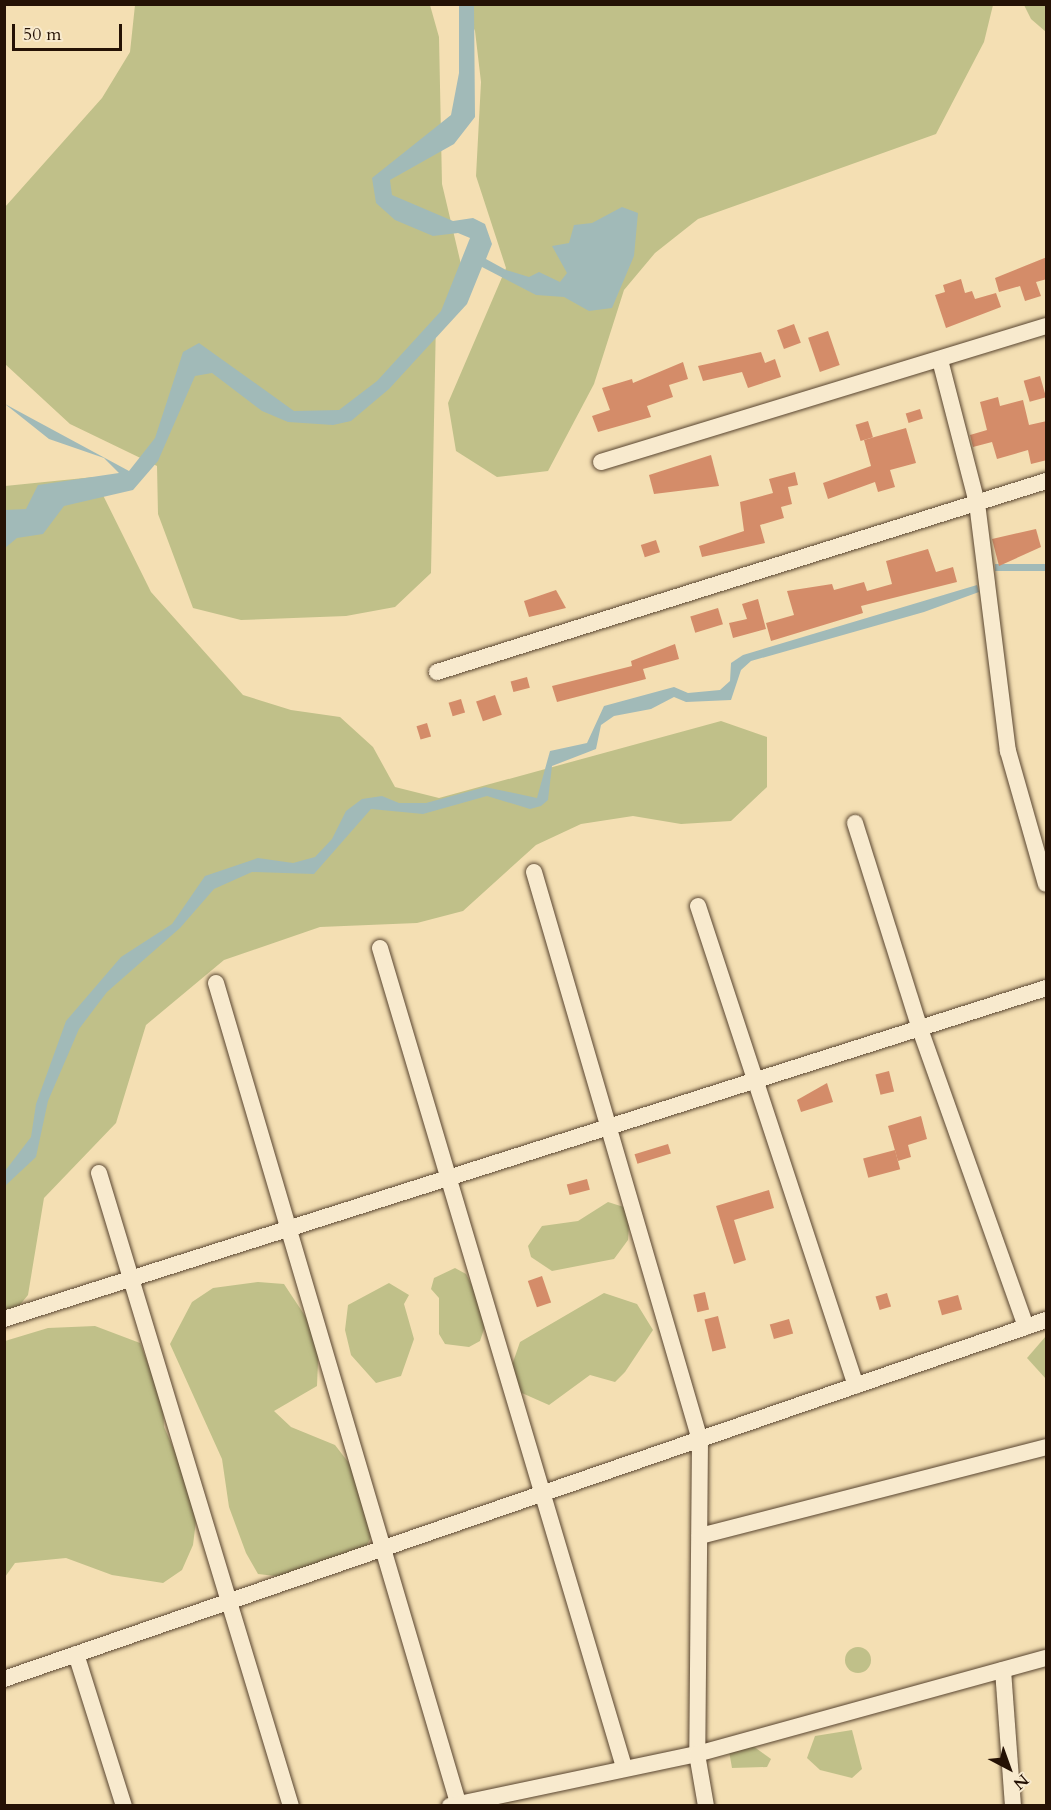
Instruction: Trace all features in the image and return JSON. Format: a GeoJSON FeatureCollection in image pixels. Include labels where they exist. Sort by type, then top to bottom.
{"type":"FeatureCollection","features":[{"type":"Feature","properties":{"kind":"street"},"geometry":{"type":"LineString","coordinates":[[601,462],[1047,326]]}},
{"type":"Feature","properties":{"kind":"street"},"geometry":{"type":"LineString","coordinates":[[939,360],[977,503],[1008,751],[1047,884]]}},
{"type":"Feature","properties":{"kind":"street"},"geometry":{"type":"LineString","coordinates":[[437,672],[1047,481]]}},
{"type":"Feature","properties":{"kind":"street"},"geometry":{"type":"LineString","coordinates":[[855,823],[920,1029],[1026,1328]]}},
{"type":"Feature","properties":{"kind":"street"},"geometry":{"type":"LineString","coordinates":[[534,872],[605,1129],[700,1440],[698,1754],[706,1806]]}},
{"type":"Feature","properties":{"kind":"street"},"geometry":{"type":"LineString","coordinates":[[698,906],[759,1080],[856,1386]]}},
{"type":"Feature","properties":{"kind":"street"},"geometry":{"type":"LineString","coordinates":[[380,948],[445,1179],[624,1767]]}},
{"type":"Feature","properties":{"kind":"street"},"geometry":{"type":"LineString","coordinates":[[216,983],[456,1805],[624,1767],[698,1754],[1047,1658]]}},
{"type":"Feature","properties":{"kind":"street"},"geometry":{"type":"LineString","coordinates":[[4,1319],[1047,988]]}},
{"type":"Feature","properties":{"kind":"street"},"geometry":{"type":"LineString","coordinates":[[99,1173],[291,1806]]}},
{"type":"Feature","properties":{"kind":"street"},"geometry":{"type":"LineString","coordinates":[[4,1679],[1047,1320]]}},
{"type":"Feature","properties":{"kind":"street"},"geometry":{"type":"LineString","coordinates":[[700,1536],[1047,1447]]}},
{"type":"Feature","properties":{"kind":"street"},"geometry":{"type":"LineString","coordinates":[[76,1654],[124,1806]]}},
{"type":"Feature","properties":{"kind":"street"},"geometry":{"type":"LineString","coordinates":[[1003,1670],[1013,1806]]}},
{"type":"Feature","properties":{"kind":"green space"},"geometry":{"type":"Polygon","coordinates":[[[135,5],[430,5],[439,37],[442,184],[464,277],[436,320],[431,573],[395,607],[346,616],[241,620],[193,608],[158,514],[157,466],[70,424],[5,364],[5,207],[102,98],[130,52],[135,5]]]}},
{"type":"Feature","properties":{"kind":"green space"},"geometry":{"type":"Polygon","coordinates":[[[464,5],[993,5],[984,42],[936,134],[698,219],[655,253],[624,290],[594,384],[548,471],[497,477],[456,451],[448,403],[506,268],[476,176],[481,82],[475,31],[464,5]]]}},
{"type":"Feature","properties":{"kind":"green space"},"geometry":{"type":"Polygon","coordinates":[[[1024,5],[1046,5],[1046,32],[1031,19],[1024,5]]]}},
{"type":"Feature","properties":{"kind":"green space"},"geometry":{"type":"Polygon","coordinates":[[[94,477],[151,592],[243,695],[291,710],[340,717],[373,747],[395,787],[439,798],[721,721],[767,737],[767,787],[731,821],[681,824],[633,816],[581,824],[536,845],[463,911],[417,923],[320,927],[224,960],[146,1025],[116,1123],[44,1198],[28,1295],[5,1323],[5,486],[94,477]]]}},
{"type":"Feature","properties":{"kind":"green space"},"geometry":{"type":"Polygon","coordinates":[[[608,1202],[630,1209],[628,1240],[614,1259],[552,1271],[531,1257],[528,1246],[542,1226],[578,1221],[608,1202]]]}},
{"type":"Feature","properties":{"kind":"green space"},"geometry":{"type":"Polygon","coordinates":[[[455,1268],[466,1274],[488,1317],[480,1341],[469,1347],[445,1344],[439,1334],[439,1298],[431,1289],[434,1278],[455,1268]]]}},
{"type":"Feature","properties":{"kind":"green space"},"geometry":{"type":"Polygon","coordinates":[[[258,1282],[284,1284],[319,1337],[317,1386],[274,1411],[291,1427],[335,1445],[352,1467],[371,1537],[359,1561],[284,1577],[258,1574],[246,1553],[229,1507],[222,1459],[170,1344],[192,1302],[213,1288],[258,1282]]]}},
{"type":"Feature","properties":{"kind":"green space"},"geometry":{"type":"Polygon","coordinates":[[[389,1283],[409,1295],[404,1304],[414,1339],[401,1376],[376,1383],[351,1355],[345,1330],[348,1305],[389,1283]]]}},
{"type":"Feature","properties":{"kind":"green space"},"geometry":{"type":"Polygon","coordinates":[[[604,1293],[637,1304],[653,1330],[625,1372],[615,1382],[590,1375],[549,1405],[515,1390],[512,1365],[520,1342],[604,1293]]]}},
{"type":"Feature","properties":{"kind":"green space"},"geometry":{"type":"Polygon","coordinates":[[[95,1326],[140,1343],[163,1402],[164,1427],[184,1472],[196,1521],[193,1545],[182,1570],[163,1583],[112,1575],[66,1558],[15,1563],[5,1577],[5,1341],[48,1328],[95,1326]]]}},
{"type":"Feature","properties":{"kind":"green space"},"geometry":{"type":"Polygon","coordinates":[[[1046,1336],[1046,1379],[1027,1358],[1046,1336]]]}},
{"type":"Feature","properties":{"kind":"green space"},"geometry":{"type":"Polygon","coordinates":[[[858,1647],[867,1651],[871,1660],[867,1669],[858,1673],[849,1669],[845,1660],[849,1651],[858,1647]]]}},
{"type":"Feature","properties":{"kind":"green space"},"geometry":{"type":"Polygon","coordinates":[[[852,1730],[862,1769],[852,1778],[820,1770],[807,1758],[815,1736],[852,1730]]]}},
{"type":"Feature","properties":{"kind":"green space"},"geometry":{"type":"Polygon","coordinates":[[[742,1738],[771,1759],[767,1767],[732,1768],[729,1751],[742,1738]]]}},
{"type":"Feature","properties":{"kind":"water"},"geometry":{"type":"Polygon","coordinates":[[[459,5],[474,5],[475,117],[454,144],[390,180],[392,195],[453,221],[473,218],[485,224],[492,244],[486,259],[506,270],[529,277],[539,272],[560,282],[567,273],[552,246],[569,243],[574,225],[592,223],[622,207],[638,213],[634,256],[612,308],[589,311],[564,297],[536,295],[482,267],[467,304],[389,389],[351,421],[333,425],[288,422],[262,411],[212,373],[195,376],[158,461],[133,490],[64,506],[43,534],[17,538],[5,548],[5,510],[26,509],[38,485],[119,473],[104,458],[49,439],[5,404],[129,471],[155,438],[183,352],[199,343],[294,411],[339,410],[377,381],[441,311],[470,238],[458,233],[433,236],[395,220],[376,203],[372,178],[451,115],[459,73],[459,5]]]}},
{"type":"Feature","properties":{"kind":"water"},"geometry":{"type":"Polygon","coordinates":[[[995,564],[1046,564],[1046,571],[995,571],[995,564]]]}},
{"type":"Feature","properties":{"kind":"water"},"geometry":{"type":"Polygon","coordinates":[[[977,585],[979,592],[924,612],[751,661],[741,670],[731,700],[686,702],[674,697],[651,709],[614,716],[601,725],[596,749],[552,766],[548,800],[541,806],[530,809],[487,796],[423,814],[371,809],[314,874],[252,872],[214,889],[180,928],[107,992],[79,1029],[48,1101],[36,1157],[5,1186],[5,1171],[31,1137],[36,1104],[66,1021],[121,957],[172,924],[205,876],[258,858],[293,863],[315,857],[332,839],[346,811],[362,799],[382,796],[399,803],[426,803],[485,787],[537,798],[550,751],[587,743],[604,706],[674,687],[688,693],[720,690],[730,681],[731,663],[743,655],[977,585]]]}},
{"type":"Feature","properties":{"kind":"building"},"geometry":{"type":"Polygon","coordinates":[[[1047,257],[1047,279],[1036,282],[1041,296],[1025,301],[1020,286],[999,292],[995,278],[1047,257]]]}},
{"type":"Feature","properties":{"kind":"building"},"geometry":{"type":"Polygon","coordinates":[[[961,279],[965,293],[972,291],[975,299],[996,293],[1001,307],[946,328],[935,295],[945,292],[943,285],[961,279]]]}},
{"type":"Feature","properties":{"kind":"building"},"geometry":{"type":"Polygon","coordinates":[[[794,324],[801,343],[784,349],[777,330],[794,324]]]}},
{"type":"Feature","properties":{"kind":"building"},"geometry":{"type":"Polygon","coordinates":[[[828,331],[840,365],[820,372],[808,338],[828,331]]]}},
{"type":"Feature","properties":{"kind":"building"},"geometry":{"type":"Polygon","coordinates":[[[761,352],[765,363],[775,359],[781,377],[748,388],[742,372],[703,381],[698,366],[761,352]]]}},
{"type":"Feature","properties":{"kind":"building"},"geometry":{"type":"Polygon","coordinates":[[[683,362],[688,379],[669,385],[673,397],[647,406],[651,417],[598,432],[592,416],[610,410],[602,388],[632,379],[633,383],[683,362]]]}},
{"type":"Feature","properties":{"kind":"building"},"geometry":{"type":"Polygon","coordinates":[[[1040,376],[1046,397],[1030,402],[1024,381],[1040,376]]]}},
{"type":"Feature","properties":{"kind":"building"},"geometry":{"type":"Polygon","coordinates":[[[998,397],[1000,406],[1023,400],[1029,425],[1047,421],[1047,460],[1031,464],[1028,450],[997,459],[992,442],[973,447],[970,435],[987,430],[980,402],[998,397]]]}},
{"type":"Feature","properties":{"kind":"building"},"geometry":{"type":"Polygon","coordinates":[[[920,409],[923,419],[909,423],[906,413],[920,409]]]}},
{"type":"Feature","properties":{"kind":"building"},"geometry":{"type":"Polygon","coordinates":[[[868,421],[873,437],[861,441],[856,425],[868,421]]]}},
{"type":"Feature","properties":{"kind":"building"},"geometry":{"type":"Polygon","coordinates":[[[906,428],[916,463],[890,470],[895,487],[878,492],[875,482],[828,499],[823,483],[871,466],[864,440],[906,428]]]}},
{"type":"Feature","properties":{"kind":"building"},"geometry":{"type":"Polygon","coordinates":[[[711,455],[719,486],[654,494],[649,475],[711,455]]]}},
{"type":"Feature","properties":{"kind":"building"},"geometry":{"type":"Polygon","coordinates":[[[795,472],[798,485],[788,487],[792,504],[781,507],[784,518],[760,525],[765,543],[702,557],[699,546],[744,531],[740,502],[773,493],[769,479],[795,472]]]}},
{"type":"Feature","properties":{"kind":"building"},"geometry":{"type":"Polygon","coordinates":[[[1036,529],[1041,547],[999,566],[992,539],[1036,529]]]}},
{"type":"Feature","properties":{"kind":"building"},"geometry":{"type":"Polygon","coordinates":[[[656,540],[660,552],[645,557],[641,545],[656,540]]]}},
{"type":"Feature","properties":{"kind":"building"},"geometry":{"type":"Polygon","coordinates":[[[928,549],[936,572],[953,567],[957,582],[861,606],[863,613],[771,641],[766,623],[794,615],[787,591],[832,584],[834,590],[864,582],[867,591],[892,584],[886,561],[928,549]]]}},
{"type":"Feature","properties":{"kind":"building"},"geometry":{"type":"Polygon","coordinates":[[[556,590],[566,608],[529,617],[524,601],[556,590]]]}},
{"type":"Feature","properties":{"kind":"building"},"geometry":{"type":"Polygon","coordinates":[[[758,599],[766,629],[733,638],[729,623],[747,619],[742,604],[758,599]]]}},
{"type":"Feature","properties":{"kind":"building"},"geometry":{"type":"Polygon","coordinates":[[[718,608],[723,624],[695,633],[690,616],[718,608]]]}},
{"type":"Feature","properties":{"kind":"building"},"geometry":{"type":"Polygon","coordinates":[[[675,644],[679,659],[643,669],[646,679],[557,702],[552,686],[632,666],[631,661],[675,644]]]}},
{"type":"Feature","properties":{"kind":"building"},"geometry":{"type":"Polygon","coordinates":[[[527,677],[530,688],[513,692],[511,681],[527,677]]]}},
{"type":"Feature","properties":{"kind":"building"},"geometry":{"type":"Polygon","coordinates":[[[495,695],[502,715],[483,721],[476,702],[495,695]]]}},
{"type":"Feature","properties":{"kind":"building"},"geometry":{"type":"Polygon","coordinates":[[[461,699],[465,712],[453,716],[449,703],[461,699]]]}},
{"type":"Feature","properties":{"kind":"building"},"geometry":{"type":"Polygon","coordinates":[[[427,723],[431,736],[421,740],[416,726],[427,723]]]}},
{"type":"Feature","properties":{"kind":"building"},"geometry":{"type":"Polygon","coordinates":[[[889,1071],[894,1091],[880,1095],[875,1074],[889,1071]]]}},
{"type":"Feature","properties":{"kind":"building"},"geometry":{"type":"Polygon","coordinates":[[[827,1083],[833,1102],[801,1112],[797,1100],[827,1083]]]}},
{"type":"Feature","properties":{"kind":"building"},"geometry":{"type":"Polygon","coordinates":[[[921,1116],[927,1139],[908,1145],[911,1157],[898,1161],[888,1126],[921,1116]]]}},
{"type":"Feature","properties":{"kind":"building"},"geometry":{"type":"Polygon","coordinates":[[[668,1144],[671,1154],[637,1164],[635,1154],[668,1144]]]}},
{"type":"Feature","properties":{"kind":"building"},"geometry":{"type":"Polygon","coordinates":[[[895,1150],[900,1169],[868,1178],[863,1159],[895,1150]]]}},
{"type":"Feature","properties":{"kind":"building"},"geometry":{"type":"Polygon","coordinates":[[[587,1179],[590,1190],[570,1195],[567,1184],[587,1179]]]}},
{"type":"Feature","properties":{"kind":"building"},"geometry":{"type":"Polygon","coordinates":[[[769,1190],[774,1208],[734,1220],[746,1260],[734,1264],[716,1206],[769,1190]]]}},
{"type":"Feature","properties":{"kind":"building"},"geometry":{"type":"Polygon","coordinates":[[[542,1276],[551,1302],[537,1307],[528,1281],[542,1276]]]}},
{"type":"Feature","properties":{"kind":"building"},"geometry":{"type":"Polygon","coordinates":[[[705,1292],[709,1310],[697,1312],[693,1295],[705,1292]]]}},
{"type":"Feature","properties":{"kind":"building"},"geometry":{"type":"Polygon","coordinates":[[[887,1293],[891,1306],[880,1310],[876,1297],[887,1293]]]}},
{"type":"Feature","properties":{"kind":"building"},"geometry":{"type":"Polygon","coordinates":[[[958,1295],[962,1309],[942,1315],[938,1301],[958,1295]]]}},
{"type":"Feature","properties":{"kind":"building"},"geometry":{"type":"Polygon","coordinates":[[[718,1316],[726,1348],[712,1351],[704,1319],[718,1316]]]}},
{"type":"Feature","properties":{"kind":"building"},"geometry":{"type":"Polygon","coordinates":[[[789,1319],[793,1333],[774,1339],[770,1325],[789,1319]]]}}]}
